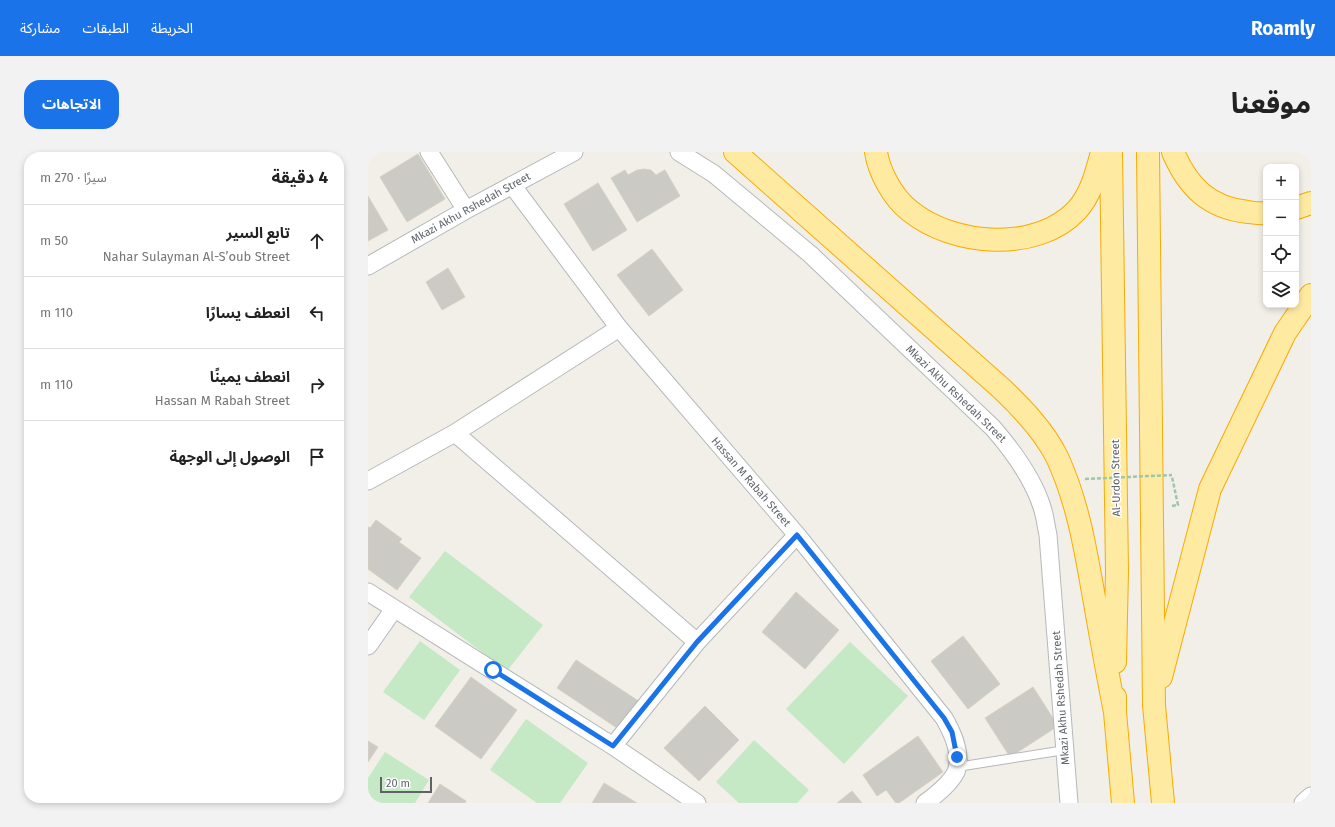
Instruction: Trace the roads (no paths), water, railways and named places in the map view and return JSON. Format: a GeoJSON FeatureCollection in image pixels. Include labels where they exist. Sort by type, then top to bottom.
{"type":"FeatureCollection","features":[{"type":"Feature","properties":{"kind":"highway"},"geometry":{"type":"LineString","coordinates":[[735,152],[1002,389],[1024,411],[1041,432],[1056,457],[1068,485],[1077,514],[1115,712]]}},
{"type":"Feature","properties":{"kind":"highway"},"geometry":{"type":"LineString","coordinates":[[876,152],[881,172],[888,184],[910,212],[926,222],[949,232],[966,237],[1005,240],[1037,235],[1065,221],[1083,203],[1102,152]]}},
{"type":"Feature","properties":{"kind":"highway","name":"Al-Urdon Street"},"geometry":{"type":"LineString","coordinates":[[1111,152],[1117,571],[1115,712],[1123,803]]}},
{"type":"Feature","properties":{"kind":"highway"},"geometry":{"type":"LineString","coordinates":[[1148,152],[1154,705],[1163,803]]}},
{"type":"Feature","properties":{"kind":"highway"},"geometry":{"type":"LineString","coordinates":[[1173,152],[1189,182],[1208,200],[1234,211],[1263,213]]}},
{"type":"Feature","properties":{"kind":"highway"},"geometry":{"type":"LineString","coordinates":[[1299,207],[1311,203]]}},
{"type":"Feature","properties":{"kind":"highway"},"geometry":{"type":"LineString","coordinates":[[1154,705],[1210,489],[1285,333],[1311,295]]}},
{"type":"Feature","properties":{"kind":"street"},"geometry":{"type":"LineString","coordinates":[[429,152],[466,210]]}},
{"type":"Feature","properties":{"kind":"street","name":"Mkazi Akhu Rshedah Street"},"geometry":{"type":"LineString","coordinates":[[368,266],[466,210],[574,152]]}},
{"type":"Feature","properties":{"kind":"street","name":"Mkazi Akhu Rshedah Street"},"geometry":{"type":"LineString","coordinates":[[679,152],[714,174],[810,254],[993,428],[1010,447],[1026,474],[1042,507],[1048,534],[1069,803]]}},
{"type":"Feature","properties":{"kind":"street","name":"Hassan M Rabah Street"},"geometry":{"type":"LineString","coordinates":[[512,185],[619,328],[797,535],[944,718],[952,732],[957,757],[957,767]]}},
{"type":"Feature","properties":{"kind":"street"},"geometry":{"type":"LineString","coordinates":[[368,481],[455,433],[619,328]]}},
{"type":"Feature","properties":{"kind":"street"},"geometry":{"type":"LineString","coordinates":[[455,433],[697,642]]}},
{"type":"Feature","properties":{"kind":"street"},"geometry":{"type":"LineString","coordinates":[[613,746],[697,642],[797,535]]}},
{"type":"Feature","properties":{"kind":"street"},"geometry":{"type":"LineString","coordinates":[[368,592],[613,746],[697,803]]}},
{"type":"Feature","properties":{"kind":"street"},"geometry":{"type":"LineString","coordinates":[[368,646],[394,609]]}},
{"type":"Feature","properties":{"kind":"street"},"geometry":{"type":"LineString","coordinates":[[925,803],[948,782],[957,767]]}},
{"type":"Feature","properties":{"kind":"street"},"geometry":{"type":"LineString","coordinates":[[1303,803],[1311,796]]}},
{"type":"Feature","properties":{"kind":"lane"},"geometry":{"type":"LineString","coordinates":[[957,767],[1065,750]]}}]}
